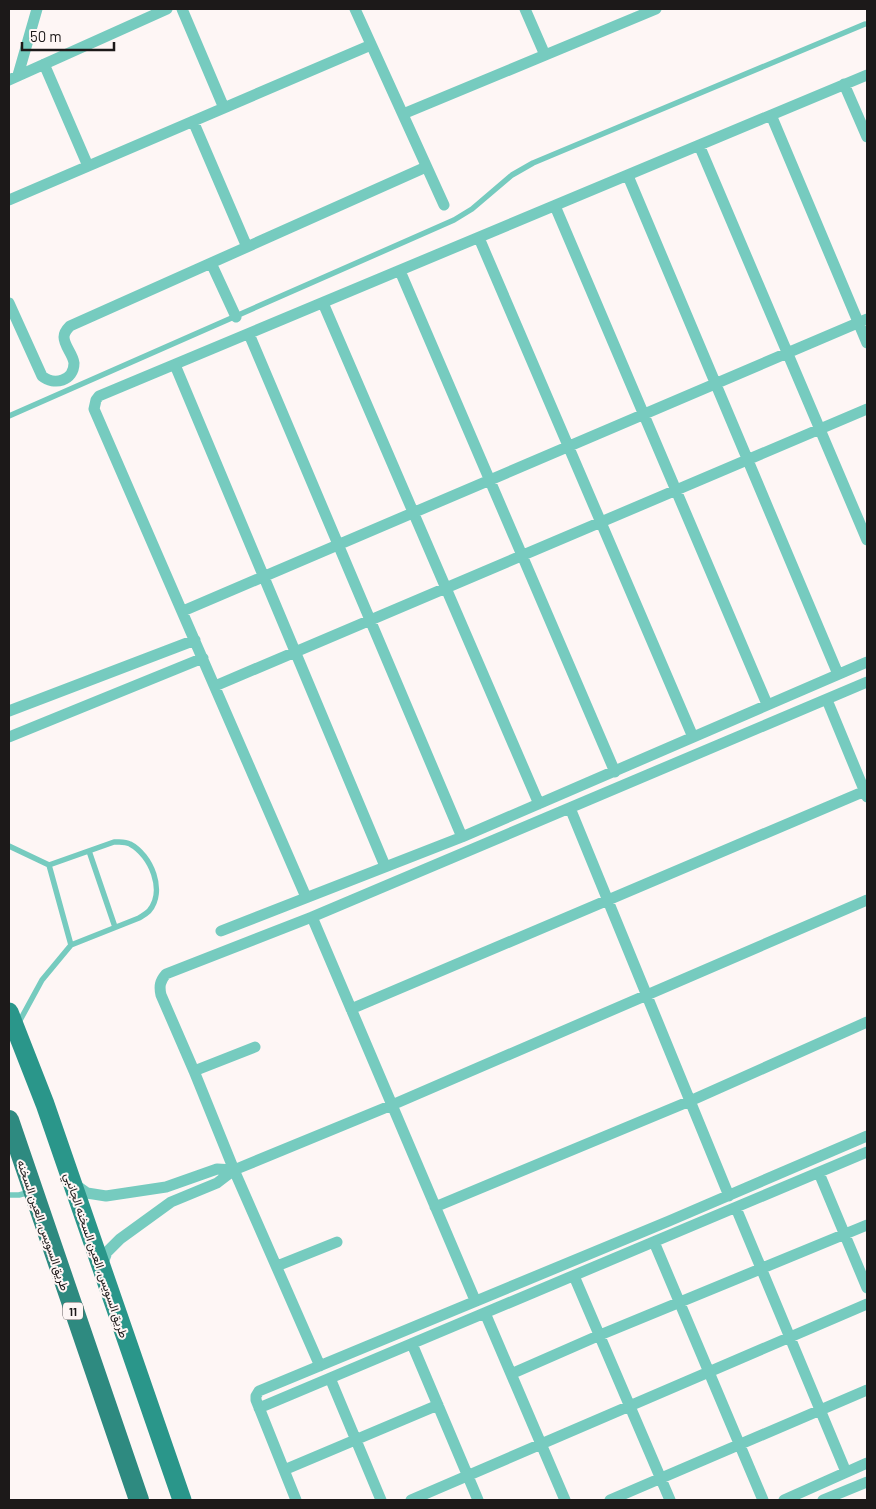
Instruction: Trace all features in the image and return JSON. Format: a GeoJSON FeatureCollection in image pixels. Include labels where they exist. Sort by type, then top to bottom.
{"type":"FeatureCollection","features":[{"type":"Feature","properties":{"kind":"highway","name":"طريق السويس, العين السخنه"},"geometry":{"type":"LineString","coordinates":[[9,1120],[139,1500]]}},
{"type":"Feature","properties":{"kind":"main road","name":"طريق السويس, العين السخنه الجانبي"},"geometry":{"type":"LineString","coordinates":[[12,1020],[45,1104],[70,1181],[182,1500]]}},
{"type":"Feature","properties":{"kind":"street"},"geometry":{"type":"LineString","coordinates":[[14,78],[37,9]]}},
{"type":"Feature","properties":{"kind":"street"},"geometry":{"type":"LineString","coordinates":[[14,78],[167,9]]}},
{"type":"Feature","properties":{"kind":"street"},"geometry":{"type":"LineString","coordinates":[[182,9],[224,108]]}},
{"type":"Feature","properties":{"kind":"street"},"geometry":{"type":"LineString","coordinates":[[355,9],[444,205]]}},
{"type":"Feature","properties":{"kind":"street"},"geometry":{"type":"LineString","coordinates":[[525,9],[544,55]]}},
{"type":"Feature","properties":{"kind":"street"},"geometry":{"type":"LineString","coordinates":[[403,114],[651,10]]}},
{"type":"Feature","properties":{"kind":"street"},"geometry":{"type":"LineString","coordinates":[[9,200],[371,44]]}},
{"type":"Feature","properties":{"kind":"street"},"geometry":{"type":"LineString","coordinates":[[44,64],[88,166]]}},
{"type":"Feature","properties":{"kind":"street"},"geometry":{"type":"LineString","coordinates":[[306,897],[94,409],[94,404],[100,396],[867,75]]}},
{"type":"Feature","properties":{"kind":"street"},"geometry":{"type":"LineString","coordinates":[[844,84],[867,138]]}},
{"type":"Feature","properties":{"kind":"street"},"geometry":{"type":"LineString","coordinates":[[771,115],[863,321],[867,344]]}},
{"type":"Feature","properties":{"kind":"street"},"geometry":{"type":"LineString","coordinates":[[193,121],[247,247]]}},
{"type":"Feature","properties":{"kind":"street"},"geometry":{"type":"LineString","coordinates":[[699,145],[867,540]]}},
{"type":"Feature","properties":{"kind":"street"},"geometry":{"type":"LineString","coordinates":[[9,303],[39,370],[48,381],[54,383],[62,381],[73,370],[74,362],[64,339],[65,332],[70,326],[426,167]]}},
{"type":"Feature","properties":{"kind":"street"},"geometry":{"type":"LineString","coordinates":[[628,176],[838,674]]}},
{"type":"Feature","properties":{"kind":"street"},"geometry":{"type":"LineString","coordinates":[[555,206],[767,704]]}},
{"type":"Feature","properties":{"kind":"street"},"geometry":{"type":"LineString","coordinates":[[479,238],[693,737]]}},
{"type":"Feature","properties":{"kind":"street"},"geometry":{"type":"LineString","coordinates":[[211,263],[236,317]]}},
{"type":"Feature","properties":{"kind":"street"},"geometry":{"type":"LineString","coordinates":[[400,271],[615,772]]}},
{"type":"Feature","properties":{"kind":"street"},"geometry":{"type":"LineString","coordinates":[[323,303],[539,804]]}},
{"type":"Feature","properties":{"kind":"street"},"geometry":{"type":"LineString","coordinates":[[183,611],[863,321]]}},
{"type":"Feature","properties":{"kind":"street"},"geometry":{"type":"LineString","coordinates":[[249,334],[462,837]]}},
{"type":"Feature","properties":{"kind":"street"},"geometry":{"type":"LineString","coordinates":[[175,365],[385,866]]}},
{"type":"Feature","properties":{"kind":"street"},"geometry":{"type":"LineString","coordinates":[[215,686],[867,409]]}},
{"type":"Feature","properties":{"kind":"street"},"geometry":{"type":"LineString","coordinates":[[9,711],[195,640]]}},
{"type":"Feature","properties":{"kind":"street"},"geometry":{"type":"LineString","coordinates":[[172,649],[181,667]]}},
{"type":"Feature","properties":{"kind":"street"},"geometry":{"type":"LineString","coordinates":[[9,737],[203,658]]}},
{"type":"Feature","properties":{"kind":"street"},"geometry":{"type":"LineString","coordinates":[[221,930],[462,837],[867,662]]}},
{"type":"Feature","properties":{"kind":"street"},"geometry":{"type":"LineString","coordinates":[[320,1366],[234,1170],[161,994],[160,984],[163,977],[166,974],[312,917],[867,682]]}},
{"type":"Feature","properties":{"kind":"street"},"geometry":{"type":"LineString","coordinates":[[47,696],[56,717]]}},
{"type":"Feature","properties":{"kind":"street"},"geometry":{"type":"LineString","coordinates":[[351,1009],[607,900],[866,794],[827,700]]}},
{"type":"Feature","properties":{"kind":"street"},"geometry":{"type":"LineString","coordinates":[[570,808],[729,1196]]}},
{"type":"Feature","properties":{"kind":"street"},"geometry":{"type":"LineString","coordinates":[[102,1268],[107,1252],[112,1245],[171,1202],[218,1182],[234,1170],[392,1105],[867,900]]}},
{"type":"Feature","properties":{"kind":"street"},"geometry":{"type":"LineString","coordinates":[[312,917],[474,1300]]}},
{"type":"Feature","properties":{"kind":"street"},"geometry":{"type":"LineString","coordinates":[[435,1207],[690,1101],[867,1022]]}},
{"type":"Feature","properties":{"kind":"street"},"geometry":{"type":"LineString","coordinates":[[194,1071],[255,1047]]}},
{"type":"Feature","properties":{"kind":"street"},"geometry":{"type":"LineString","coordinates":[[296,1500],[256,1400],[259,1391],[474,1300],[729,1196],[867,1136]]}},
{"type":"Feature","properties":{"kind":"street"},"geometry":{"type":"LineString","coordinates":[[259,1408],[867,1152]]}},
{"type":"Feature","properties":{"kind":"street"},"geometry":{"type":"LineString","coordinates":[[70,1181],[82,1190],[100,1196],[166,1187],[217,1169],[234,1170]]}},
{"type":"Feature","properties":{"kind":"street"},"geometry":{"type":"LineString","coordinates":[[819,1173],[867,1288]]}},
{"type":"Feature","properties":{"kind":"street"},"geometry":{"type":"LineString","coordinates":[[182,1182],[188,1195]]}},
{"type":"Feature","properties":{"kind":"street"},"geometry":{"type":"LineString","coordinates":[[155,1189],[163,1208]]}},
{"type":"Feature","properties":{"kind":"street"},"geometry":{"type":"LineString","coordinates":[[736,1208],[763,1268],[846,1472]]}},
{"type":"Feature","properties":{"kind":"street"},"geometry":{"type":"LineString","coordinates":[[511,1374],[600,1335],[867,1225]]}},
{"type":"Feature","properties":{"kind":"street"},"geometry":{"type":"LineString","coordinates":[[276,1266],[337,1242]]}},
{"type":"Feature","properties":{"kind":"street"},"geometry":{"type":"LineString","coordinates":[[654,1242],[763,1500]]}},
{"type":"Feature","properties":{"kind":"street"},"geometry":{"type":"LineString","coordinates":[[574,1276],[670,1500]]}},
{"type":"Feature","properties":{"kind":"street"},"geometry":{"type":"LineString","coordinates":[[410,1500],[867,1304]]}},
{"type":"Feature","properties":{"kind":"street"},"geometry":{"type":"LineString","coordinates":[[484,1313],[565,1500]]}},
{"type":"Feature","properties":{"kind":"street"},"geometry":{"type":"LineString","coordinates":[[412,1344],[478,1500]]}},
{"type":"Feature","properties":{"kind":"street"},"geometry":{"type":"LineString","coordinates":[[330,1378],[381,1500]]}},
{"type":"Feature","properties":{"kind":"street"},"geometry":{"type":"LineString","coordinates":[[610,1500],[867,1390]]}},
{"type":"Feature","properties":{"kind":"street"},"geometry":{"type":"LineString","coordinates":[[284,1470],[438,1404]]}},
{"type":"Feature","properties":{"kind":"street"},"geometry":{"type":"LineString","coordinates":[[784,1500],[867,1463]]}},
{"type":"Feature","properties":{"kind":"street"},"geometry":{"type":"LineString","coordinates":[[823,1500],[867,1482]]}},
{"type":"Feature","properties":{"kind":"lane"},"geometry":{"type":"LineString","coordinates":[[9,416],[454,220],[472,209],[512,175],[533,164],[865,24]]}},
{"type":"Feature","properties":{"kind":"lane"},"geometry":{"type":"LineString","coordinates":[[9,846],[49,865],[114,842],[130,844],[151,865],[157,890],[148,912],[139,918],[71,945],[12,1020]]}},
{"type":"Feature","properties":{"kind":"lane"},"geometry":{"type":"LineString","coordinates":[[89,851],[115,928]]}},
{"type":"Feature","properties":{"kind":"lane"},"geometry":{"type":"LineString","coordinates":[[49,865],[71,945]]}},
{"type":"Feature","properties":{"kind":"lane"},"geometry":{"type":"LineString","coordinates":[[9,1194],[19,1195],[32,1191]]}}]}
